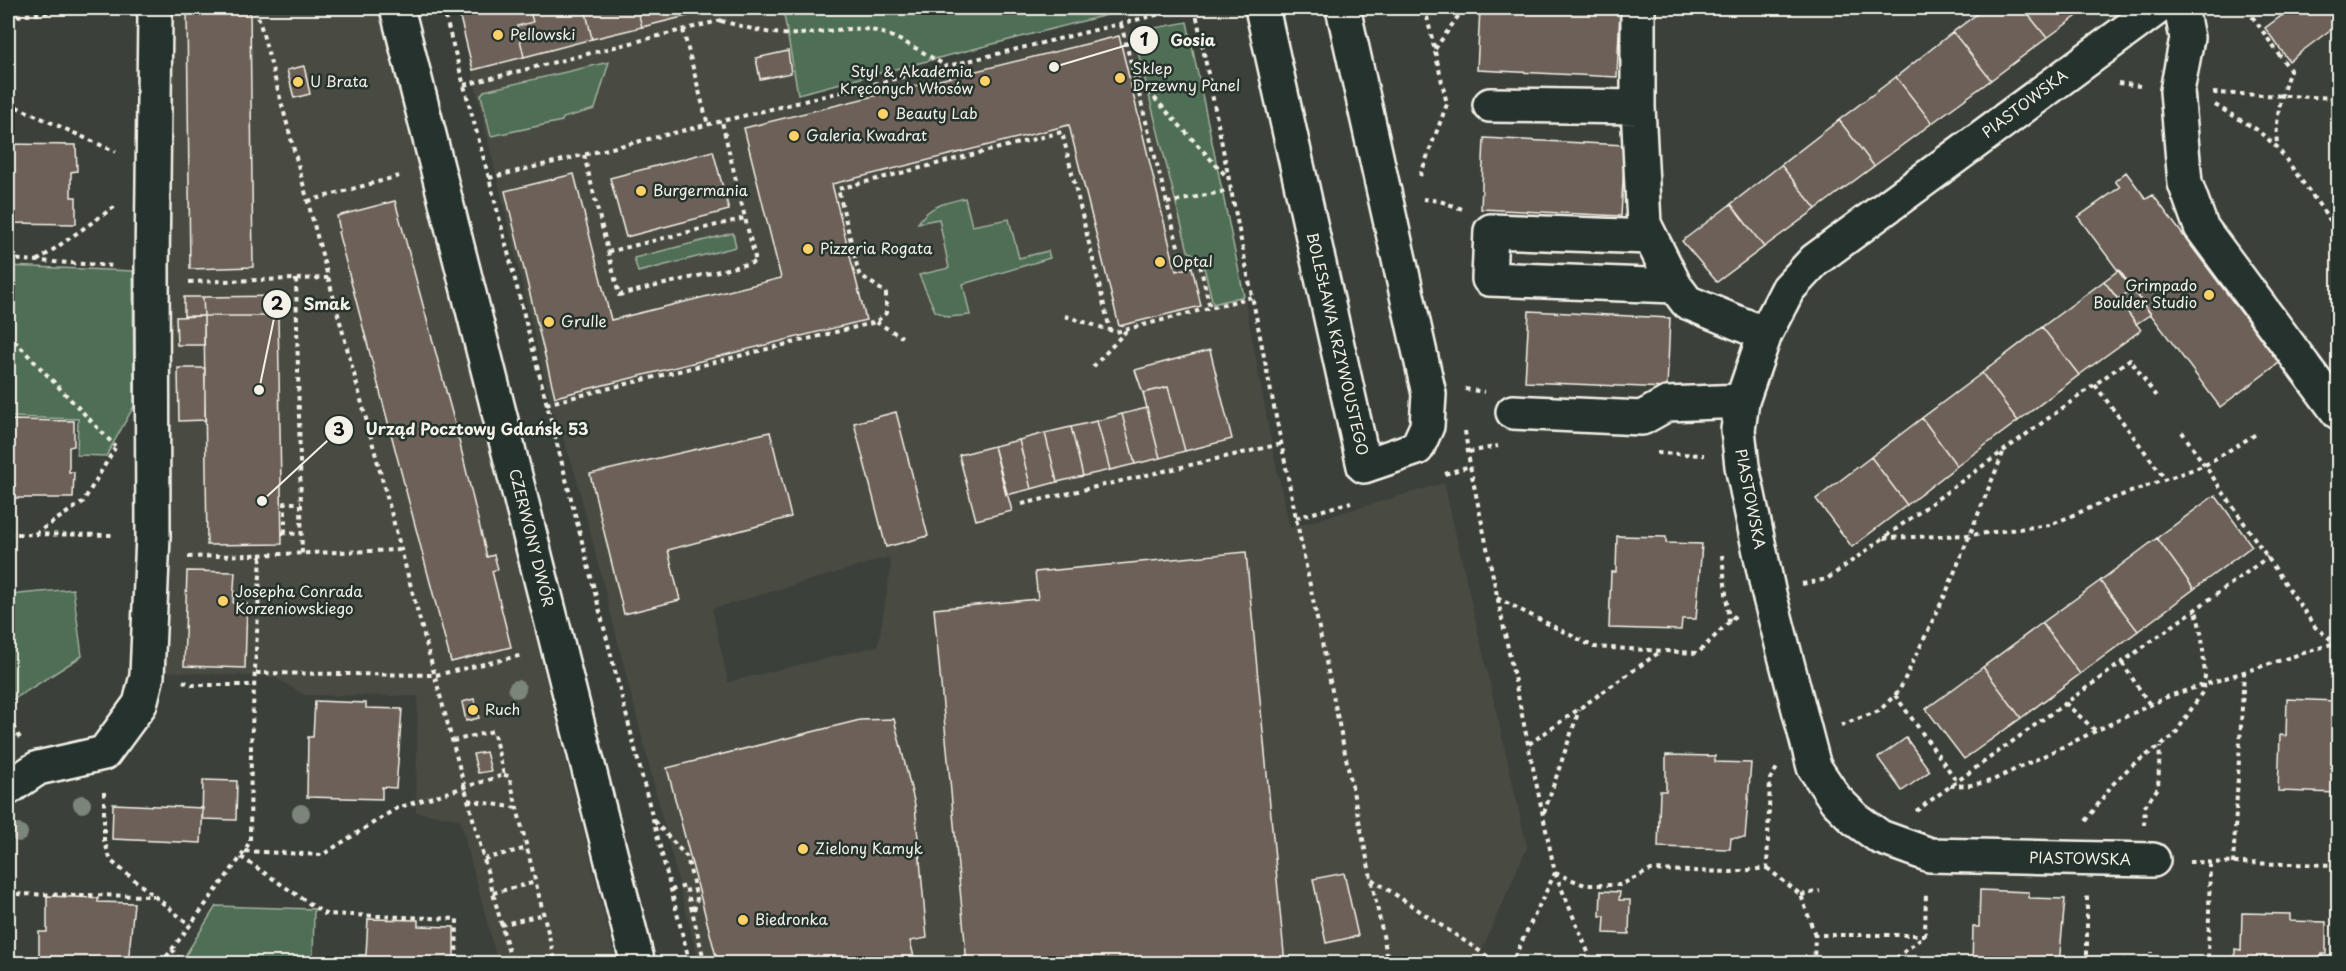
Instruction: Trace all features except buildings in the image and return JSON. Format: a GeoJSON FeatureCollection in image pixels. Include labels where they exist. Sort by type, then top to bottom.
{"type":"FeatureCollection","features":[{"type":"Feature","properties":{"kind":"street"},"geometry":{"type":"LineString","coordinates":[[8,788],[39,768],[104,753],[140,704],[147,676],[152,547],[155,15],[153,8]]}},
{"type":"Feature","properties":{"kind":"street","name":"CZERWONY DWÓR"},"geometry":{"type":"LineString","coordinates":[[398,8],[638,963]]}},
{"type":"Feature","properties":{"kind":"street","name":"BOLESŁAWA KRZYWOUSTEGO"},"geometry":{"type":"LineString","coordinates":[[1262,8],[1364,466],[1417,448],[1427,426],[1429,394],[1343,8]]}},
{"type":"Feature","properties":{"kind":"street"},"geometry":{"type":"LineString","coordinates":[[1638,8],[1638,107],[1644,224],[1675,286],[1687,302],[1765,334]]}},
{"type":"Feature","properties":{"kind":"street","name":"PIASTOWSKA"},"geometry":{"type":"LineString","coordinates":[[2149,860],[1930,855],[1903,848],[1880,837],[1855,819],[1842,806],[1814,767],[1768,590],[1742,466],[1738,430],[1742,401],[1765,334],[1788,289],[1815,260],[2157,8]]}},
{"type":"Feature","properties":{"kind":"street"},"geometry":{"type":"LineString","coordinates":[[2181,8],[2187,38],[2177,92],[2185,183],[2201,228],[2338,412]]}},
{"type":"Feature","properties":{"kind":"street"},"geometry":{"type":"LineString","coordinates":[[1490,105],[1638,107]]}},
{"type":"Feature","properties":{"kind":"street"},"geometry":{"type":"LineString","coordinates":[[1650,237],[1491,231],[1489,279],[1675,286]]}},
{"type":"Feature","properties":{"kind":"street"},"geometry":{"type":"LineString","coordinates":[[1513,412],[1642,418],[1667,404],[1742,401]]}},
{"type":"Feature","properties":{"kind":"path"},"geometry":{"type":"LineString","coordinates":[[8,17],[88,8]]}},
{"type":"Feature","properties":{"kind":"path"},"geometry":{"type":"LineString","coordinates":[[256,8],[512,963]]}},
{"type":"Feature","properties":{"kind":"path"},"geometry":{"type":"LineString","coordinates":[[443,8],[489,178],[690,963]]}},
{"type":"Feature","properties":{"kind":"path"},"geometry":{"type":"LineString","coordinates":[[1156,15],[1160,8]]}},
{"type":"Feature","properties":{"kind":"path"},"geometry":{"type":"LineString","coordinates":[[489,178],[1185,8]]}},
{"type":"Feature","properties":{"kind":"path"},"geometry":{"type":"LineString","coordinates":[[1195,8],[1296,518],[1389,963]]}},
{"type":"Feature","properties":{"kind":"path"},"geometry":{"type":"LineString","coordinates":[[1425,8],[1447,104]]}},
{"type":"Feature","properties":{"kind":"path"},"geometry":{"type":"LineString","coordinates":[[1435,50],[1464,8]]}},
{"type":"Feature","properties":{"kind":"path"},"geometry":{"type":"LineString","coordinates":[[2247,9],[2290,70],[2281,96],[2276,124],[2277,147]]}},
{"type":"Feature","properties":{"kind":"path"},"geometry":{"type":"LineString","coordinates":[[464,85],[726,19]]}},
{"type":"Feature","properties":{"kind":"path"},"geometry":{"type":"LineString","coordinates":[[719,21],[767,32],[795,35],[857,29],[875,31],[903,41],[947,66]]}},
{"type":"Feature","properties":{"kind":"path"},"geometry":{"type":"LineString","coordinates":[[1121,24],[1180,254],[1200,265],[1210,308]]}},
{"type":"Feature","properties":{"kind":"path"},"geometry":{"type":"LineString","coordinates":[[683,30],[708,125]]}},
{"type":"Feature","properties":{"kind":"path"},"geometry":{"type":"LineString","coordinates":[[2332,50],[2338,49]]}},
{"type":"Feature","properties":{"kind":"path"},"geometry":{"type":"LineString","coordinates":[[1135,77],[1229,178]]}},
{"type":"Feature","properties":{"kind":"path"},"geometry":{"type":"LineString","coordinates":[[2203,93],[2338,98]]}},
{"type":"Feature","properties":{"kind":"path"},"geometry":{"type":"LineString","coordinates":[[2207,101],[2256,129],[2277,147],[2338,231]]}},
{"type":"Feature","properties":{"kind":"path"},"geometry":{"type":"LineString","coordinates":[[8,103],[120,154]]}},
{"type":"Feature","properties":{"kind":"path"},"geometry":{"type":"LineString","coordinates":[[584,155],[619,295],[756,262],[722,122]]}},
{"type":"Feature","properties":{"kind":"path"},"geometry":{"type":"LineString","coordinates":[[546,404],[876,322],[886,313],[886,293],[859,274],[838,189],[1062,132],[1110,330]]}},
{"type":"Feature","properties":{"kind":"path"},"geometry":{"type":"LineString","coordinates":[[308,201],[437,165]]}},
{"type":"Feature","properties":{"kind":"path"},"geometry":{"type":"LineString","coordinates":[[1167,203],[1231,190]]}},
{"type":"Feature","properties":{"kind":"path"},"geometry":{"type":"LineString","coordinates":[[1419,198],[1440,201],[1463,210],[1491,231]]}},
{"type":"Feature","properties":{"kind":"path"},"geometry":{"type":"LineString","coordinates":[[37,261],[121,202]]}},
{"type":"Feature","properties":{"kind":"path"},"geometry":{"type":"LineString","coordinates":[[608,252],[745,218]]}},
{"type":"Feature","properties":{"kind":"path"},"geometry":{"type":"LineString","coordinates":[[8,259],[152,276],[328,278]]}},
{"type":"Feature","properties":{"kind":"path"},"geometry":{"type":"LineString","coordinates":[[296,279],[302,554]]}},
{"type":"Feature","properties":{"kind":"path"},"geometry":{"type":"LineString","coordinates":[[1065,315],[1110,330],[1126,330],[1252,297]]}},
{"type":"Feature","properties":{"kind":"path"},"geometry":{"type":"LineString","coordinates":[[876,322],[902,337]]}},
{"type":"Feature","properties":{"kind":"path"},"geometry":{"type":"LineString","coordinates":[[1094,368],[1126,330]]}},
{"type":"Feature","properties":{"kind":"path"},"geometry":{"type":"LineString","coordinates":[[8,334],[122,453]]}},
{"type":"Feature","properties":{"kind":"path"},"geometry":{"type":"LineString","coordinates":[[1497,598],[1594,647],[1698,653],[1758,594],[1827,579],[2130,359],[2157,398]]}},
{"type":"Feature","properties":{"kind":"path"},"geometry":{"type":"LineString","coordinates":[[2096,385],[2166,480]]}},
{"type":"Feature","properties":{"kind":"path"},"geometry":{"type":"LineString","coordinates":[[2182,432],[2315,627],[2338,643]]}},
{"type":"Feature","properties":{"kind":"path"},"geometry":{"type":"LineString","coordinates":[[1883,538],[1970,535],[2050,525],[2205,465],[2256,434]]}},
{"type":"Feature","properties":{"kind":"path"},"geometry":{"type":"LineString","coordinates":[[35,534],[83,502],[121,437]]}},
{"type":"Feature","properties":{"kind":"path"},"geometry":{"type":"LineString","coordinates":[[1022,504],[1281,444]]}},
{"type":"Feature","properties":{"kind":"path"},"geometry":{"type":"LineString","coordinates":[[1469,452],[1507,444]]}},
{"type":"Feature","properties":{"kind":"path"},"geometry":{"type":"LineString","coordinates":[[1836,727],[1879,711],[1895,695],[1946,593],[2004,451]]}},
{"type":"Feature","properties":{"kind":"path"},"geometry":{"type":"LineString","coordinates":[[1437,476],[1470,466],[1555,873],[1593,963]]}},
{"type":"Feature","properties":{"kind":"path"},"geometry":{"type":"LineString","coordinates":[[1296,518],[1361,499]]}},
{"type":"Feature","properties":{"kind":"path"},"geometry":{"type":"LineString","coordinates":[[301,503],[285,503],[284,533],[302,534]]}},
{"type":"Feature","properties":{"kind":"path"},"geometry":{"type":"LineString","coordinates":[[8,534],[35,534],[152,547],[261,555],[401,550]]}},
{"type":"Feature","properties":{"kind":"path"},"geometry":{"type":"LineString","coordinates":[[161,963],[241,857],[250,841],[261,555]]}},
{"type":"Feature","properties":{"kind":"path"},"geometry":{"type":"LineString","coordinates":[[1880,837],[2268,557]]}},
{"type":"Feature","properties":{"kind":"path"},"geometry":{"type":"LineString","coordinates":[[2196,609],[2202,637],[2204,685],[2174,736],[2131,766],[2112,785],[2074,838],[2073,843],[2082,843],[2082,872],[2087,885],[2087,962],[2208,963],[2210,863]]}},
{"type":"Feature","properties":{"kind":"path"},"geometry":{"type":"LineString","coordinates":[[1949,786],[1991,781],[2150,705],[2204,685],[2338,643]]}},
{"type":"Feature","properties":{"kind":"path"},"geometry":{"type":"LineString","coordinates":[[1529,744],[1662,651]]}},
{"type":"Feature","properties":{"kind":"path"},"geometry":{"type":"LineString","coordinates":[[2121,663],[2150,705]]}},
{"type":"Feature","properties":{"kind":"path"},"geometry":{"type":"LineString","coordinates":[[2233,864],[2244,672]]}},
{"type":"Feature","properties":{"kind":"path"},"geometry":{"type":"LineString","coordinates":[[256,673],[436,675]]}},
{"type":"Feature","properties":{"kind":"path"},"geometry":{"type":"LineString","coordinates":[[147,676],[172,677],[192,685],[255,685]]}},
{"type":"Feature","properties":{"kind":"path"},"geometry":{"type":"LineString","coordinates":[[1895,695],[1956,780]]}},
{"type":"Feature","properties":{"kind":"path"},"geometry":{"type":"LineString","coordinates":[[2065,703],[2096,731]]}},
{"type":"Feature","properties":{"kind":"path"},"geometry":{"type":"LineString","coordinates":[[1544,813],[1580,709]]}},
{"type":"Feature","properties":{"kind":"path"},"geometry":{"type":"LineString","coordinates":[[453,741],[493,731],[504,775]]}},
{"type":"Feature","properties":{"kind":"path"},"geometry":{"type":"LineString","coordinates":[[2160,746],[2158,788],[2145,806],[2149,860],[2338,865]]}},
{"type":"Feature","properties":{"kind":"path"},"geometry":{"type":"LineString","coordinates":[[1767,868],[1770,779],[1781,760]]}},
{"type":"Feature","properties":{"kind":"path"},"geometry":{"type":"LineString","coordinates":[[245,851],[322,855],[397,808],[465,786],[504,775],[509,776],[556,963]]}},
{"type":"Feature","properties":{"kind":"path"},"geometry":{"type":"LineString","coordinates":[[99,786],[106,793],[104,840],[111,861],[190,925]]}},
{"type":"Feature","properties":{"kind":"path"},"geometry":{"type":"LineString","coordinates":[[468,800],[517,808]]}},
{"type":"Feature","properties":{"kind":"path"},"geometry":{"type":"LineString","coordinates":[[652,819],[687,857],[697,899],[693,914]]}},
{"type":"Feature","properties":{"kind":"path"},"geometry":{"type":"LineString","coordinates":[[484,859],[527,848]]}},
{"type":"Feature","properties":{"kind":"path"},"geometry":{"type":"LineString","coordinates":[[241,857],[324,914],[457,919],[456,963]]}},
{"type":"Feature","properties":{"kind":"path"},"geometry":{"type":"LineString","coordinates":[[1925,935],[1926,892],[1943,877],[1957,871],[1958,857]]}},
{"type":"Feature","properties":{"kind":"path"},"geometry":{"type":"LineString","coordinates":[[1555,873],[1585,885],[1620,885],[1651,870],[1731,872],[1767,868],[1801,895],[1815,935],[1814,963]]}},
{"type":"Feature","properties":{"kind":"path"},"geometry":{"type":"LineString","coordinates":[[1511,963],[1555,873]]}},
{"type":"Feature","properties":{"kind":"path"},"geometry":{"type":"LineString","coordinates":[[1371,879],[1499,963]]}},
{"type":"Feature","properties":{"kind":"path"},"geometry":{"type":"LineString","coordinates":[[493,893],[536,882]]}},
{"type":"Feature","properties":{"kind":"path"},"geometry":{"type":"LineString","coordinates":[[671,890],[686,886],[705,963]]}},
{"type":"Feature","properties":{"kind":"path"},"geometry":{"type":"LineString","coordinates":[[1801,895],[1820,891]]}},
{"type":"Feature","properties":{"kind":"path"},"geometry":{"type":"LineString","coordinates":[[8,894],[154,896]]}},
{"type":"Feature","properties":{"kind":"path"},"geometry":{"type":"LineString","coordinates":[[501,925],[543,914]]}},
{"type":"Feature","properties":{"kind":"path"},"geometry":{"type":"LineString","coordinates":[[1815,935],[1925,935]]}},
{"type":"Feature","properties":{"kind":"path"},"geometry":{"type":"LineString","coordinates":[[1889,963],[1925,935]]}},
{"type":"Feature","properties":{"kind":"path"},"geometry":{"type":"LineString","coordinates":[[172,949],[183,963]]}},
{"type":"Feature","properties":{"kind":"path"},"geometry":{"type":"LineString","coordinates":[[2151,952],[2151,962]]}},
{"type":"Feature","properties":{"kind":"shaded area"},"geometry":{"type":"Polygon","coordinates":[[[165,8],[379,8],[616,963],[498,963],[460,819],[416,812],[418,696],[305,695],[274,677],[161,671],[165,8]]]}},
{"type":"Feature","properties":{"kind":"shaded area"},"geometry":{"type":"Polygon","coordinates":[[[457,8],[782,8],[800,105],[1130,24],[1188,251],[1202,259],[1213,304],[1244,296],[1274,457],[1290,528],[1444,483],[1527,847],[1476,963],[699,963],[574,468],[551,406],[457,8]],[[889,557],[712,609],[728,682],[878,646],[891,568],[889,557]]]}},
{"type":"Feature","properties":{"kind":"green space"},"geometry":{"type":"Polygon","coordinates":[[[1134,8],[798,94],[783,9],[1134,8]]]}},
{"type":"Feature","properties":{"kind":"green space"},"geometry":{"type":"Polygon","coordinates":[[[1187,22],[1244,296],[1213,304],[1202,259],[1188,251],[1133,32],[1187,22]]]}},
{"type":"Feature","properties":{"kind":"green space"},"geometry":{"type":"Polygon","coordinates":[[[609,62],[595,109],[563,118],[562,121],[491,136],[481,95],[484,91],[609,62]]]}},
{"type":"Feature","properties":{"kind":"green space"},"geometry":{"type":"Polygon","coordinates":[[[965,198],[972,226],[1009,219],[1019,258],[1048,251],[1050,258],[963,284],[970,315],[948,317],[935,311],[919,275],[949,268],[939,219],[918,223],[933,208],[965,198]]]}},
{"type":"Feature","properties":{"kind":"green space"},"geometry":{"type":"Polygon","coordinates":[[[733,233],[736,247],[638,272],[634,258],[733,233]]]}},
{"type":"Feature","properties":{"kind":"green space"},"geometry":{"type":"Polygon","coordinates":[[[8,266],[133,271],[134,406],[106,456],[77,455],[78,419],[8,417],[8,266]]]}},
{"type":"Feature","properties":{"kind":"green space"},"geometry":{"type":"Polygon","coordinates":[[[73,589],[82,656],[8,703],[8,595],[73,589]]]}},
{"type":"Feature","properties":{"kind":"green space"},"geometry":{"type":"Polygon","coordinates":[[[216,906],[314,909],[313,963],[191,963],[185,956],[216,906]]]}},
{"type":"Feature","properties":{"kind":"place","name":"Pellowski"},"geometry":{"type":"Point","coordinates":[498,35]}},
{"type":"Feature","properties":{"kind":"place","name":"Gosia"},"geometry":{"type":"Point","coordinates":[1054,67]}},
{"type":"Feature","properties":{"kind":"place","name":"Sklep Drzewny Panel"},"geometry":{"type":"Point","coordinates":[1120,78]}},
{"type":"Feature","properties":{"kind":"place","name":"Styl & Akademia Kręconych Włosów"},"geometry":{"type":"Point","coordinates":[985,81]}},
{"type":"Feature","properties":{"kind":"place","name":"U Brata"},"geometry":{"type":"Point","coordinates":[298,82]}},
{"type":"Feature","properties":{"kind":"place","name":"Beauty Lab"},"geometry":{"type":"Point","coordinates":[883,114]}},
{"type":"Feature","properties":{"kind":"place","name":"Galeria Kwadrat"},"geometry":{"type":"Point","coordinates":[794,136]}},
{"type":"Feature","properties":{"kind":"place","name":"Burgermania"},"geometry":{"type":"Point","coordinates":[641,191]}},
{"type":"Feature","properties":{"kind":"place","name":"Pizzeria Rogata"},"geometry":{"type":"Point","coordinates":[808,249]}},
{"type":"Feature","properties":{"kind":"place","name":"Optal"},"geometry":{"type":"Point","coordinates":[1160,262]}},
{"type":"Feature","properties":{"kind":"place","name":"Grimpado Boulder Studio"},"geometry":{"type":"Point","coordinates":[2209,295]}},
{"type":"Feature","properties":{"kind":"place","name":"Grulle"},"geometry":{"type":"Point","coordinates":[549,322]}},
{"type":"Feature","properties":{"kind":"place","name":"Smak"},"geometry":{"type":"Point","coordinates":[259,390]}},
{"type":"Feature","properties":{"kind":"place","name":"Urząd Pocztowy Gdańsk 53"},"geometry":{"type":"Point","coordinates":[262,501]}},
{"type":"Feature","properties":{"kind":"place","name":"Josepha Conrada Korzeniowskiego"},"geometry":{"type":"Point","coordinates":[223,601]}},
{"type":"Feature","properties":{"kind":"place","name":"Ruch"},"geometry":{"type":"Point","coordinates":[473,710]}},
{"type":"Feature","properties":{"kind":"place","name":"Zielony Kamyk"},"geometry":{"type":"Point","coordinates":[803,849]}},
{"type":"Feature","properties":{"kind":"place","name":"Biedronka"},"geometry":{"type":"Point","coordinates":[743,920]}}]}
